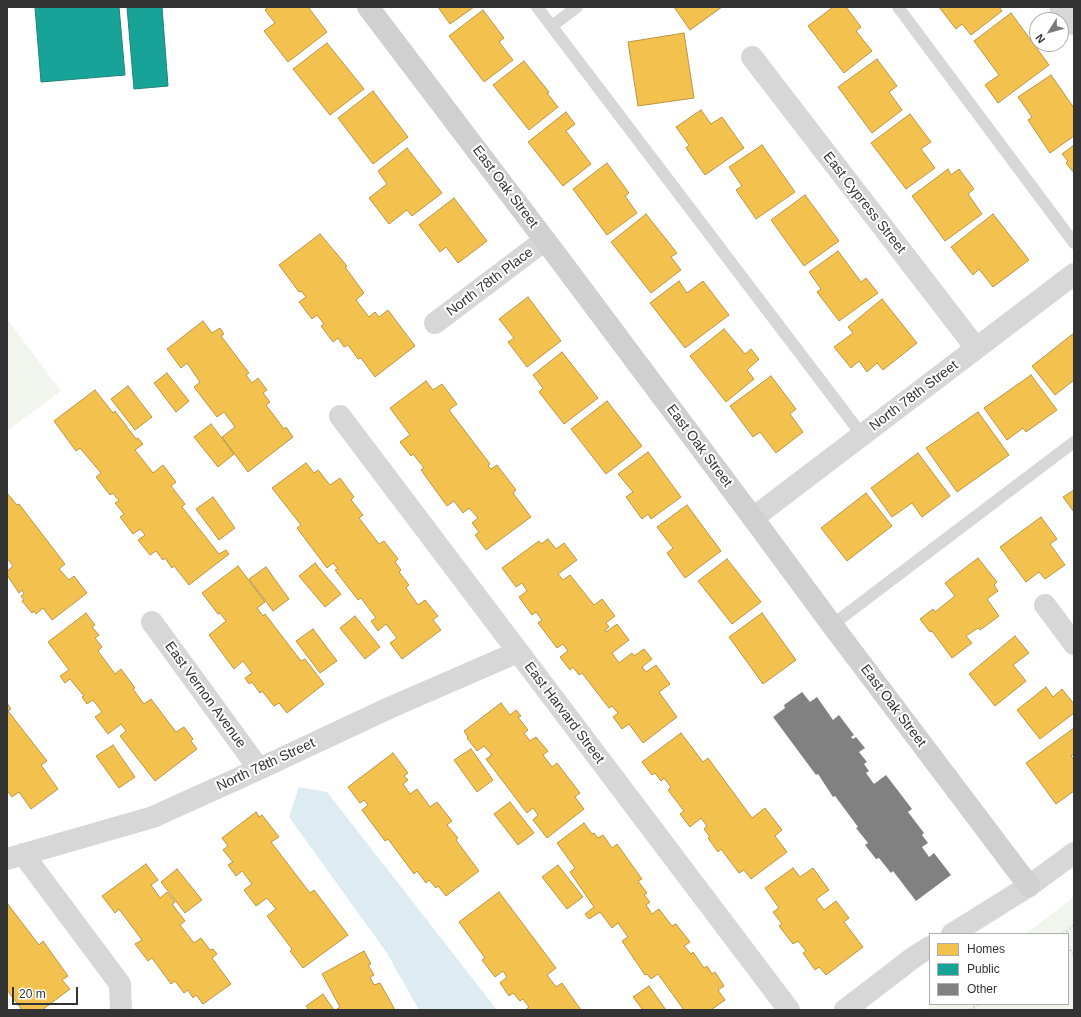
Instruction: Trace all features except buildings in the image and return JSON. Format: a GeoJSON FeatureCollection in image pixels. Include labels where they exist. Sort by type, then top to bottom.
{"type":"FeatureCollection","features":[{"type":"Feature","properties":{"kind":"street","name":"East Oak Street"},"geometry":{"type":"LineString","coordinates":[[368,7],[545,240],[1029,886]]}},
{"type":"Feature","properties":{"kind":"street"},"geometry":{"type":"LineString","coordinates":[[1060,7],[1074,24]]}},
{"type":"Feature","properties":{"kind":"street","name":"East Cypress Street"},"geometry":{"type":"LineString","coordinates":[[752,57],[976,348]]}},
{"type":"Feature","properties":{"kind":"street","name":"North 78th Place"},"geometry":{"type":"LineString","coordinates":[[435,323],[545,240]]}},
{"type":"Feature","properties":{"kind":"street","name":"North 78th Street"},"geometry":{"type":"LineString","coordinates":[[753,518],[1074,274]]}},
{"type":"Feature","properties":{"kind":"street","name":"East Harvard Street"},"geometry":{"type":"LineString","coordinates":[[340,416],[789,1010]]}},
{"type":"Feature","properties":{"kind":"street"},"geometry":{"type":"LineString","coordinates":[[1045,605],[1074,644]]}},
{"type":"Feature","properties":{"kind":"street","name":"East Vernon Avenue"},"geometry":{"type":"LineString","coordinates":[[152,622],[260,769]]}},
{"type":"Feature","properties":{"kind":"street","name":"North 78th Street"},"geometry":{"type":"LineString","coordinates":[[15,857],[153,817],[260,769],[389,708],[518,652]]}},
{"type":"Feature","properties":{"kind":"street"},"geometry":{"type":"LineString","coordinates":[[954,933],[1029,886],[1074,853]]}},
{"type":"Feature","properties":{"kind":"street"},"geometry":{"type":"LineString","coordinates":[[15,857],[120,984],[120,1010]]}},
{"type":"Feature","properties":{"kind":"street"},"geometry":{"type":"LineString","coordinates":[[845,1010],[914,957],[929,948]]}},
{"type":"Feature","properties":{"kind":"lane"},"geometry":{"type":"LineString","coordinates":[[537,7],[862,435]]}},
{"type":"Feature","properties":{"kind":"lane"},"geometry":{"type":"LineString","coordinates":[[552,26],[577,7]]}},
{"type":"Feature","properties":{"kind":"lane"},"geometry":{"type":"LineString","coordinates":[[898,7],[1074,243]]}},
{"type":"Feature","properties":{"kind":"lane"},"geometry":{"type":"LineString","coordinates":[[832,625],[1074,442]]}},
{"type":"Feature","properties":{"kind":"path"},"geometry":{"type":"LineString","coordinates":[[1064,933],[1074,925]]}},
{"type":"Feature","properties":{"kind":"shaded area"},"geometry":{"type":"Polygon","coordinates":[[[7,319],[61,391],[8,430],[7,429],[7,319]]]}},
{"type":"Feature","properties":{"kind":"shaded area"},"geometry":{"type":"Polygon","coordinates":[[[299,787],[327,792],[497,1010],[419,1010],[387,953],[289,817],[299,787]]]}},
{"type":"Feature","properties":{"kind":"shaded area"},"geometry":{"type":"Polygon","coordinates":[[[1074,897],[1074,1010],[926,1010],[932,1005],[1069,1005],[1069,933],[1026,933],[1074,897]]]}}]}
